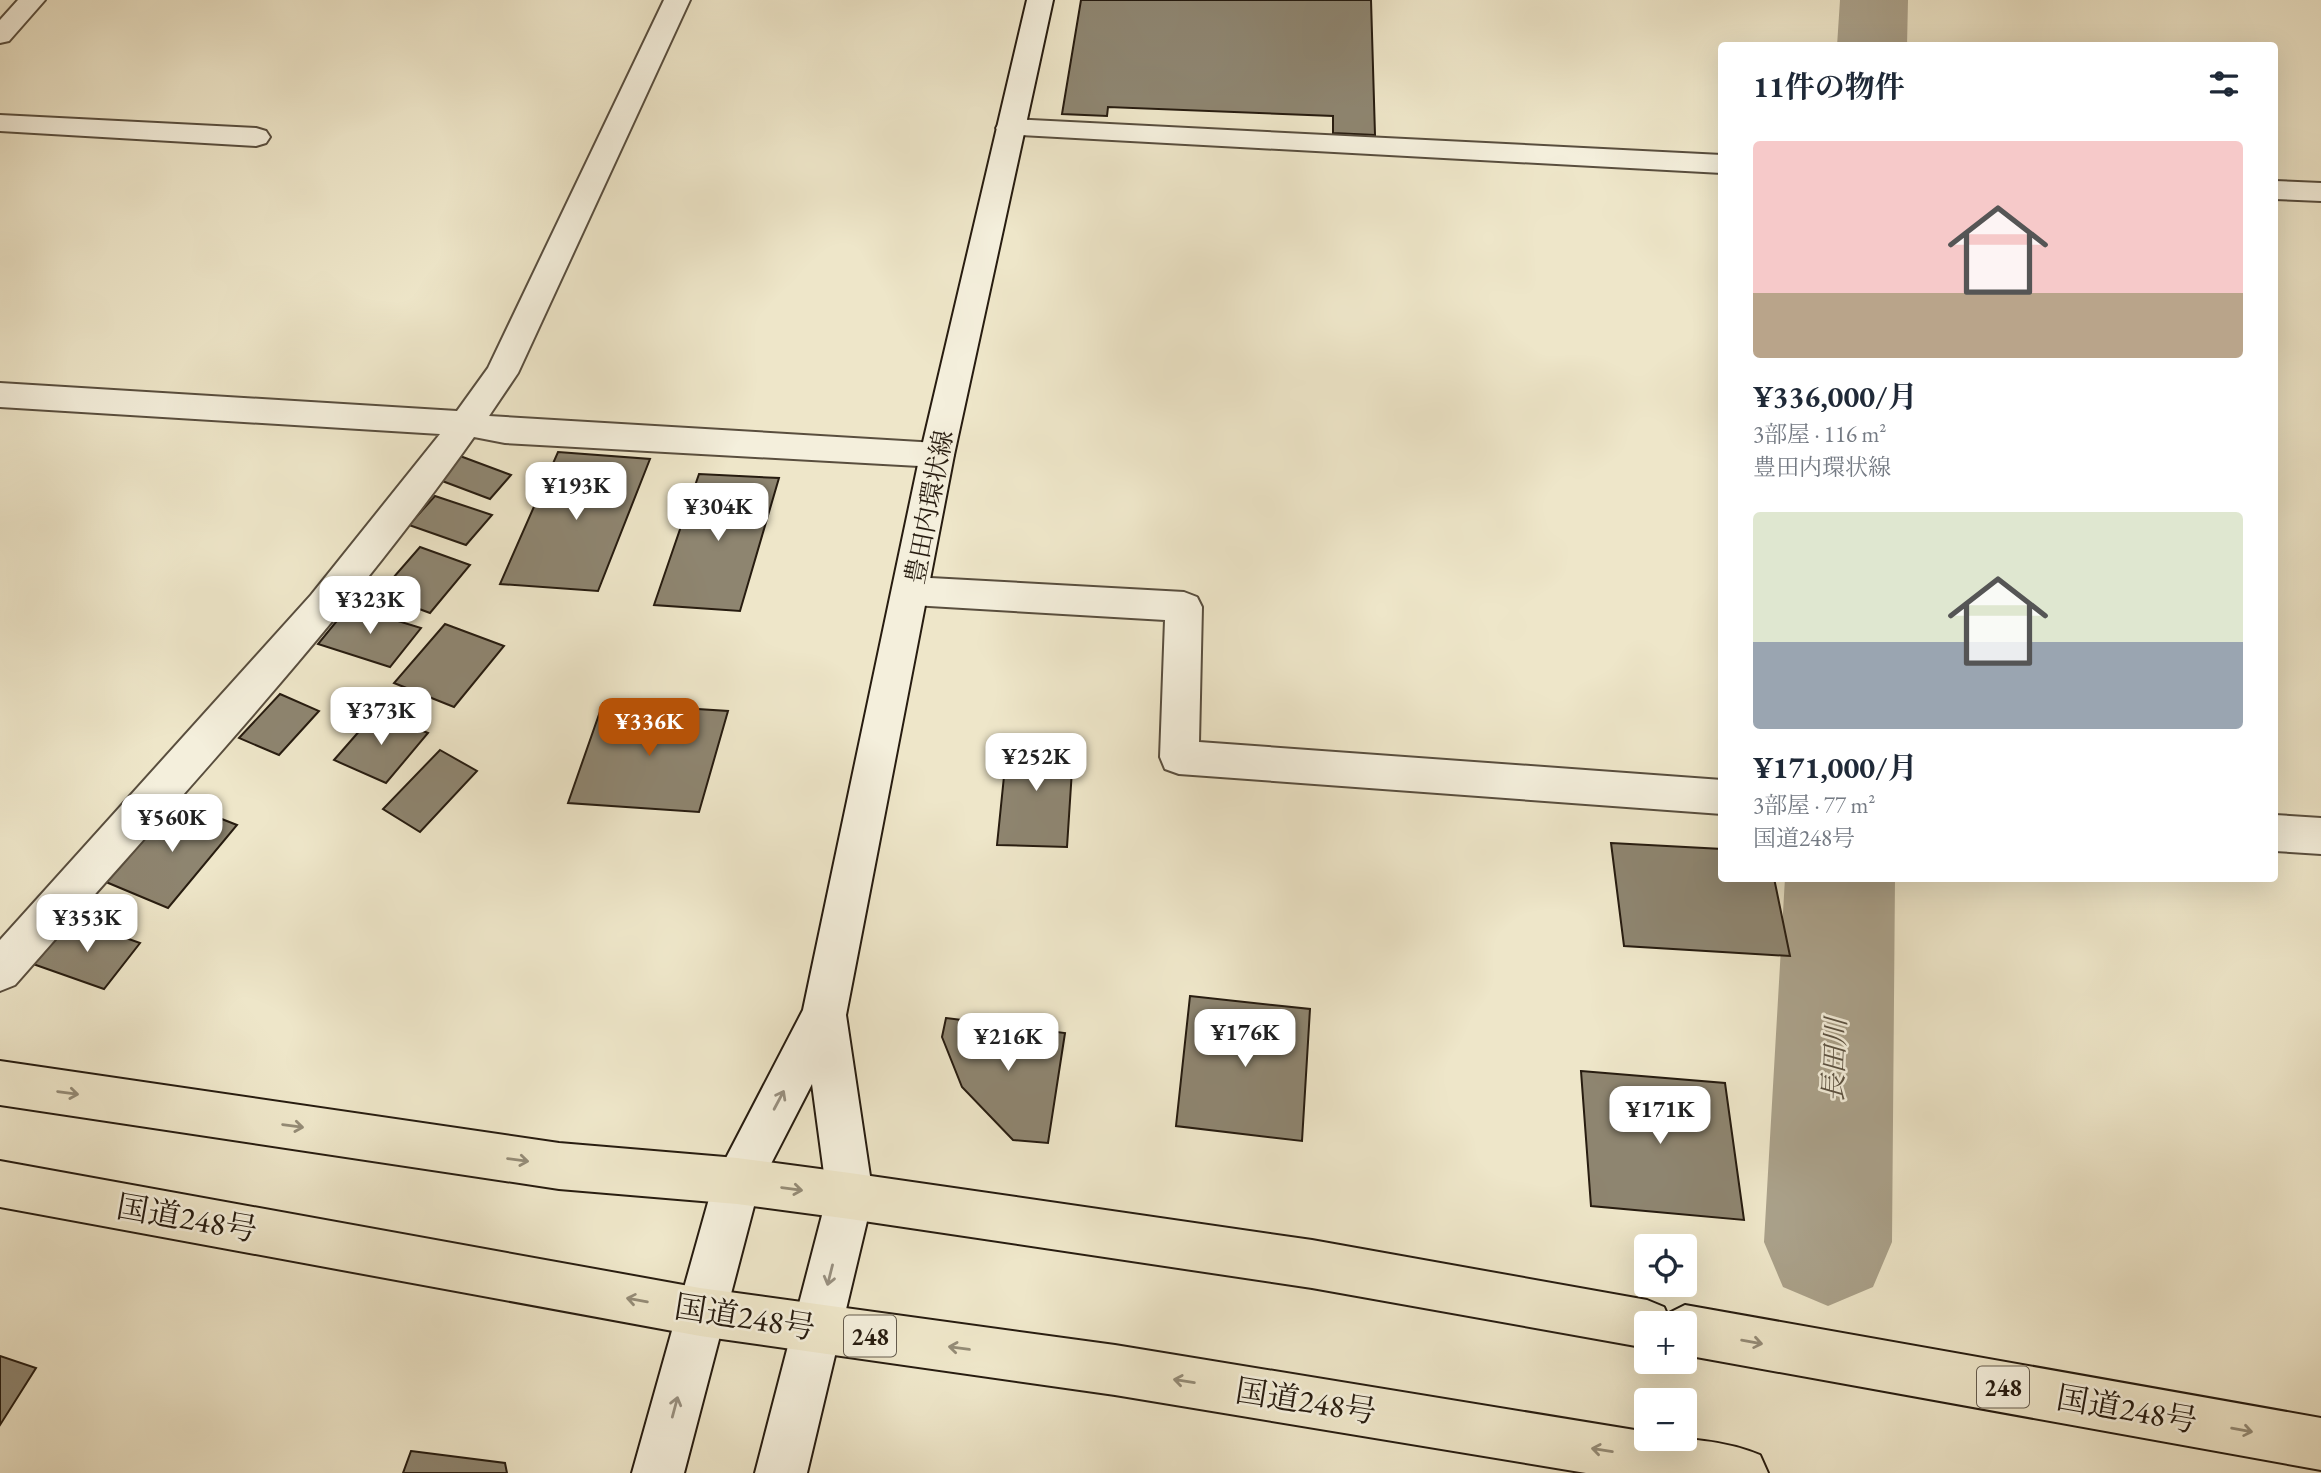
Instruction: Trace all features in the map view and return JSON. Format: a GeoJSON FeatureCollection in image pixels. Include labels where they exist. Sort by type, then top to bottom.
{"type":"FeatureCollection","features":[{"type":"Feature","properties":{"kind":"highway"},"geometry":{"type":"LineString","coordinates":[[0,1083],[559,1166],[737,1181],[850,1196],[1312,1264],[1634,1322]]}},
{"type":"Feature","properties":{"kind":"highway","name":"国道248号"},"geometry":{"type":"LineString","coordinates":[[0,1184],[700,1312],[1115,1370],[1742,1473]]}},
{"type":"Feature","properties":{"kind":"highway","name":"国道248号"},"geometry":{"type":"LineString","coordinates":[[1697,1333],[2321,1444]]}},
{"type":"Feature","properties":{"kind":"street"},"geometry":{"type":"LineString","coordinates":[[0,971],[361,561],[467,424],[502,373],[677,0]]}},
{"type":"Feature","properties":{"kind":"street","name":"豊田内環状線"},"geometry":{"type":"LineString","coordinates":[[658,1473],[737,1181],[824,1015],[912,591],[937,455],[1040,0]]}},
{"type":"Feature","properties":{"kind":"street"},"geometry":{"type":"LineString","coordinates":[[0,4],[30,3]]}},
{"type":"Feature","properties":{"kind":"street"},"geometry":{"type":"LineString","coordinates":[[0,35],[30,3]]}},
{"type":"Feature","properties":{"kind":"street"},"geometry":{"type":"LineString","coordinates":[[0,123],[256,137]]}},
{"type":"Feature","properties":{"kind":"street"},"geometry":{"type":"LineString","coordinates":[[1010,128],[1718,164]]}},
{"type":"Feature","properties":{"kind":"street"},"geometry":{"type":"LineString","coordinates":[[2278,190],[2321,192]]}},
{"type":"Feature","properties":{"kind":"street"},"geometry":{"type":"LineString","coordinates":[[0,395],[467,424],[505,430],[937,455]]}},
{"type":"Feature","properties":{"kind":"street"},"geometry":{"type":"LineString","coordinates":[[912,591],[1184,607],[1179,757],[1718,797]]}},
{"type":"Feature","properties":{"kind":"street"},"geometry":{"type":"LineString","coordinates":[[2278,833],[2321,836]]}},
{"type":"Feature","properties":{"kind":"street","name":"豊田内環状線"},"geometry":{"type":"LineString","coordinates":[[781,1473],[850,1196],[824,1015]]}},
{"type":"Feature","properties":{"kind":"building"},"geometry":{"type":"Polygon","coordinates":[[[1081,0],[1371,0],[1375,135],[1333,133],[1333,116],[1108,107],[1107,116],[1062,114],[1081,0]]]}},
{"type":"Feature","properties":{"kind":"building"},"geometry":{"type":"Polygon","coordinates":[[[558,452],[650,459],[598,591],[500,584],[558,452]]]}},
{"type":"Feature","properties":{"kind":"building"},"geometry":{"type":"Polygon","coordinates":[[[460,456],[511,475],[490,499],[437,479],[460,456]]]}},
{"type":"Feature","properties":{"kind":"building"},"geometry":{"type":"Polygon","coordinates":[[[699,474],[779,478],[740,611],[654,605],[699,474]]]}},
{"type":"Feature","properties":{"kind":"building"},"geometry":{"type":"Polygon","coordinates":[[[435,496],[492,515],[466,545],[409,525],[435,496]]]}},
{"type":"Feature","properties":{"kind":"building"},"geometry":{"type":"Polygon","coordinates":[[[420,547],[470,565],[430,613],[379,594],[420,547]]]}},
{"type":"Feature","properties":{"kind":"building"},"geometry":{"type":"Polygon","coordinates":[[[349,606],[421,628],[390,667],[318,644],[349,606]]]}},
{"type":"Feature","properties":{"kind":"building"},"geometry":{"type":"Polygon","coordinates":[[[445,624],[504,646],[454,707],[394,683],[445,624]]]}},
{"type":"Feature","properties":{"kind":"building"},"geometry":{"type":"Polygon","coordinates":[[[280,694],[319,711],[279,755],[239,738],[280,694]]]}},
{"type":"Feature","properties":{"kind":"building"},"geometry":{"type":"Polygon","coordinates":[[[603,703],[728,711],[699,812],[568,803],[603,703]]]}},
{"type":"Feature","properties":{"kind":"building"},"geometry":{"type":"Polygon","coordinates":[[[376,712],[428,733],[386,783],[334,760],[376,712]]]}},
{"type":"Feature","properties":{"kind":"building"},"geometry":{"type":"Polygon","coordinates":[[[1008,737],[1074,739],[1067,847],[997,845],[1008,737]]]}},
{"type":"Feature","properties":{"kind":"building"},"geometry":{"type":"Polygon","coordinates":[[[440,750],[477,771],[420,832],[383,809],[440,750]]]}},
{"type":"Feature","properties":{"kind":"building"},"geometry":{"type":"Polygon","coordinates":[[[176,801],[237,825],[168,908],[106,882],[176,801]]]}},
{"type":"Feature","properties":{"kind":"building"},"geometry":{"type":"Polygon","coordinates":[[[1611,843],[1718,849],[1718,882],[1775,882],[1790,956],[1624,946],[1611,843]]]}},
{"type":"Feature","properties":{"kind":"building"},"geometry":{"type":"Polygon","coordinates":[[[70,918],[140,943],[104,989],[33,964],[70,918]]]}},
{"type":"Feature","properties":{"kind":"building"},"geometry":{"type":"Polygon","coordinates":[[[1190,996],[1310,1009],[1302,1141],[1176,1126],[1190,996]]]}},
{"type":"Feature","properties":{"kind":"building"},"geometry":{"type":"Polygon","coordinates":[[[946,1018],[1065,1033],[1048,1143],[1013,1140],[962,1087],[942,1037],[946,1018]]]}},
{"type":"Feature","properties":{"kind":"building"},"geometry":{"type":"Polygon","coordinates":[[[1581,1071],[1725,1083],[1744,1220],[1591,1206],[1581,1071]]]}},
{"type":"Feature","properties":{"kind":"building"},"geometry":{"type":"Polygon","coordinates":[[[0,1356],[36,1368],[0,1425],[0,1356]]]}},
{"type":"Feature","properties":{"kind":"building"},"geometry":{"type":"Polygon","coordinates":[[[411,1451],[505,1463],[507,1473],[403,1473],[411,1451]]]}},
{"type":"Feature","properties":{"kind":"waterway","name":"長田川"},"geometry":{"type":"LineString","coordinates":[[1872,42],[1874,0]]}},
{"type":"Feature","properties":{"kind":"waterway","name":"長田川"},"geometry":{"type":"LineString","coordinates":[[1828,1242],[1840,882]]}}]}
